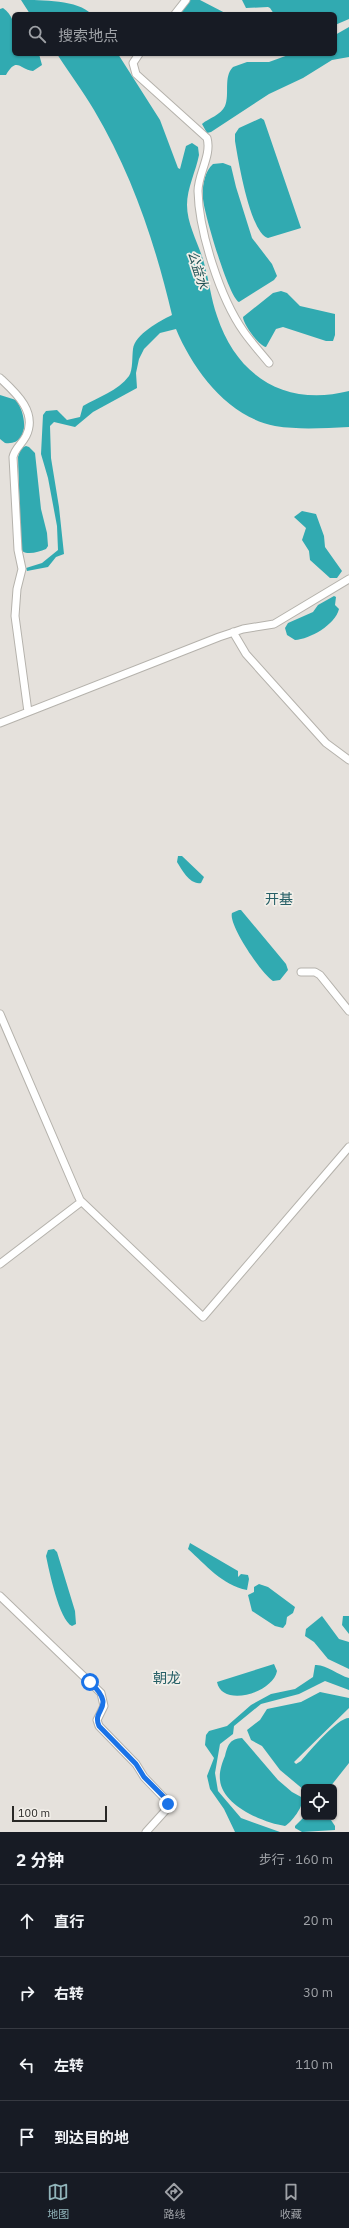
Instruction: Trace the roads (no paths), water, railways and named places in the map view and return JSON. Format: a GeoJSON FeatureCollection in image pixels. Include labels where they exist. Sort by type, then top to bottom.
{"type":"FeatureCollection","features":[{"type":"Feature","properties":{"kind":"street"},"geometry":{"type":"LineString","coordinates":[[177,12],[186,0]]}},
{"type":"Feature","properties":{"kind":"street"},"geometry":{"type":"LineString","coordinates":[[138,56],[133,63],[136,74],[207,138],[208,148],[198,190],[200,217],[215,270],[227,301],[244,332],[268,363]]}},
{"type":"Feature","properties":{"kind":"street"},"geometry":{"type":"LineString","coordinates":[[0,378],[22,400],[28,418],[27,435],[16,448],[13,457],[18,550],[22,569],[17,589],[15,616],[28,712]]}},
{"type":"Feature","properties":{"kind":"street"},"geometry":{"type":"LineString","coordinates":[[0,723],[233,632],[282,621],[349,579]]}},
{"type":"Feature","properties":{"kind":"street"},"geometry":{"type":"LineString","coordinates":[[233,632],[246,654],[326,744],[349,760]]}},
{"type":"Feature","properties":{"kind":"street"},"geometry":{"type":"LineString","coordinates":[[301,972],[315,972],[320,975],[349,1011]]}},
{"type":"Feature","properties":{"kind":"street"},"geometry":{"type":"LineString","coordinates":[[0,1014],[71,1182],[82,1202],[203,1317],[300,1206],[349,1147]]}},
{"type":"Feature","properties":{"kind":"street"},"geometry":{"type":"LineString","coordinates":[[0,1264],[82,1202]]}},
{"type":"Feature","properties":{"kind":"street"},"geometry":{"type":"LineString","coordinates":[[0,1596],[101,1693],[104,1706],[97,1720],[99,1726],[136,1764],[144,1777],[168,1802],[165,1811],[146,1832]]}},
{"type":"Feature","properties":{"kind":"water"},"geometry":{"type":"Polygon","coordinates":[[[21,0],[69,3],[85,9],[89,12],[29,12],[21,0]]]}},
{"type":"Feature","properties":{"kind":"water"},"geometry":{"type":"Polygon","coordinates":[[[188,0],[200,0],[223,12],[180,12],[188,0]]]}},
{"type":"Feature","properties":{"kind":"water"},"geometry":{"type":"Polygon","coordinates":[[[242,0],[349,0],[349,19],[337,24],[337,12],[273,12],[268,7],[246,8],[242,0]]]}},
{"type":"Feature","properties":{"kind":"water"},"geometry":{"type":"Polygon","coordinates":[[[3,8],[12,20],[12,56],[40,56],[42,65],[33,71],[16,65],[10,69],[6,75],[0,75],[0,9],[3,8]]]}},
{"type":"Feature","properties":{"kind":"water"},"geometry":{"type":"Polygon","coordinates":[[[349,27],[349,57],[332,60],[303,78],[269,94],[211,132],[207,133],[202,124],[218,114],[225,106],[228,76],[233,67],[247,62],[269,62],[286,56],[337,56],[337,34],[349,27]]]}},
{"type":"Feature","properties":{"kind":"water","name":"公益水"},"geometry":{"type":"Polygon","coordinates":[[[58,56],[119,56],[160,120],[178,168],[180,169],[186,146],[192,143],[198,147],[199,155],[187,199],[189,220],[202,256],[215,310],[226,337],[237,356],[251,371],[267,382],[285,390],[305,395],[326,395],[349,391],[349,427],[294,428],[275,426],[258,421],[242,413],[214,390],[192,360],[176,329],[160,333],[144,349],[139,359],[136,373],[137,388],[93,412],[75,427],[54,422],[50,426],[51,458],[59,507],[64,554],[56,557],[48,567],[27,571],[26,568],[42,563],[58,550],[57,526],[48,478],[41,454],[43,415],[46,411],[57,410],[67,420],[80,417],[83,406],[114,390],[129,376],[132,367],[133,349],[138,338],[143,333],[172,315],[150,235],[131,184],[108,134],[58,56]]]}},
{"type":"Feature","properties":{"kind":"water"},"geometry":{"type":"Polygon","coordinates":[[[261,118],[264,120],[301,228],[268,238],[262,233],[250,210],[235,141],[235,134],[239,128],[261,118]]]}},
{"type":"Feature","properties":{"kind":"water"},"geometry":{"type":"Polygon","coordinates":[[[223,163],[231,166],[252,238],[272,264],[277,276],[274,280],[239,302],[229,286],[223,271],[212,237],[203,199],[203,185],[210,167],[213,164],[223,163]]]}},
{"type":"Feature","properties":{"kind":"water"},"geometry":{"type":"Polygon","coordinates":[[[281,291],[287,293],[300,306],[335,314],[335,335],[333,341],[326,341],[283,327],[276,329],[266,347],[259,343],[248,329],[243,317],[273,293],[281,291]]]}},
{"type":"Feature","properties":{"kind":"water"},"geometry":{"type":"Polygon","coordinates":[[[0,395],[16,400],[24,420],[23,434],[13,443],[5,443],[0,439],[0,395]]]}},
{"type":"Feature","properties":{"kind":"water"},"geometry":{"type":"Polygon","coordinates":[[[26,446],[35,453],[41,509],[47,533],[48,546],[46,549],[29,553],[21,550],[18,457],[21,448],[26,446]]]}},
{"type":"Feature","properties":{"kind":"water"},"geometry":{"type":"Polygon","coordinates":[[[302,511],[316,514],[324,536],[325,547],[342,571],[337,578],[330,578],[310,560],[309,551],[302,540],[306,528],[294,517],[302,511]]]}},
{"type":"Feature","properties":{"kind":"water"},"geometry":{"type":"Polygon","coordinates":[[[334,596],[336,597],[335,605],[339,609],[337,615],[327,626],[308,637],[301,639],[295,640],[287,635],[285,628],[288,623],[313,612],[318,605],[334,596]]]}},
{"type":"Feature","properties":{"kind":"water"},"geometry":{"type":"Polygon","coordinates":[[[178,856],[182,856],[204,877],[201,883],[193,882],[181,869],[177,862],[178,856]]]}},
{"type":"Feature","properties":{"kind":"water"},"geometry":{"type":"Polygon","coordinates":[[[241,910],[286,964],[288,970],[280,980],[273,981],[268,977],[254,960],[240,938],[232,919],[232,913],[241,910]]]}},
{"type":"Feature","properties":{"kind":"water"},"geometry":{"type":"Polygon","coordinates":[[[190,1543],[238,1571],[238,1577],[241,1574],[248,1575],[249,1579],[247,1590],[230,1584],[215,1574],[188,1549],[190,1543]]]}},
{"type":"Feature","properties":{"kind":"water"},"geometry":{"type":"Polygon","coordinates":[[[54,1549],[57,1552],[75,1611],[76,1624],[72,1626],[67,1622],[59,1605],[46,1556],[48,1550],[54,1549]]]}},
{"type":"Feature","properties":{"kind":"water"},"geometry":{"type":"Polygon","coordinates":[[[259,1584],[268,1587],[295,1607],[293,1613],[287,1617],[286,1624],[283,1628],[275,1626],[252,1611],[248,1595],[254,1592],[254,1587],[259,1584]]]}},
{"type":"Feature","properties":{"kind":"water"},"geometry":{"type":"Polygon","coordinates":[[[322,1616],[339,1639],[349,1642],[349,1669],[328,1659],[314,1642],[305,1636],[306,1629],[322,1616]]]}},
{"type":"Feature","properties":{"kind":"water"},"geometry":{"type":"Polygon","coordinates":[[[343,1616],[349,1616],[349,1634],[342,1625],[343,1616]]]}},
{"type":"Feature","properties":{"kind":"water"},"geometry":{"type":"Polygon","coordinates":[[[274,1664],[277,1671],[273,1679],[267,1686],[258,1691],[237,1696],[228,1694],[221,1690],[217,1682],[274,1664]]]}},
{"type":"Feature","properties":{"kind":"water"},"geometry":{"type":"Polygon","coordinates":[[[315,1665],[323,1666],[349,1678],[349,1690],[325,1681],[299,1694],[261,1704],[234,1726],[233,1734],[220,1744],[215,1773],[218,1791],[241,1818],[280,1832],[235,1832],[224,1809],[210,1789],[207,1776],[214,1758],[205,1745],[206,1735],[209,1731],[227,1726],[251,1705],[271,1694],[295,1689],[313,1677],[315,1665]]]}},
{"type":"Feature","properties":{"kind":"water"},"geometry":{"type":"Polygon","coordinates":[[[320,1692],[349,1698],[349,1708],[294,1762],[296,1764],[301,1761],[331,1729],[344,1719],[349,1718],[349,1763],[332,1784],[301,1784],[301,1788],[280,1770],[262,1746],[251,1740],[247,1730],[260,1720],[267,1709],[301,1702],[320,1692]]]}},
{"type":"Feature","properties":{"kind":"water"},"geometry":{"type":"Polygon","coordinates":[[[242,1738],[278,1780],[292,1792],[301,1797],[301,1806],[297,1814],[285,1826],[255,1817],[236,1805],[222,1789],[220,1774],[227,1748],[232,1741],[242,1738]]]}},
{"type":"Feature","properties":{"kind":"water"},"geometry":{"type":"Polygon","coordinates":[[[301,1820],[331,1820],[335,1826],[335,1830],[302,1832],[295,1828],[301,1820]]]}},
{"type":"Feature","properties":{"kind":"district","name":"开基"},"geometry":{"type":"Point","coordinates":[279,899]}},
{"type":"Feature","properties":{"kind":"district","name":"朝龙"},"geometry":{"type":"Point","coordinates":[167,1678]}}]}
